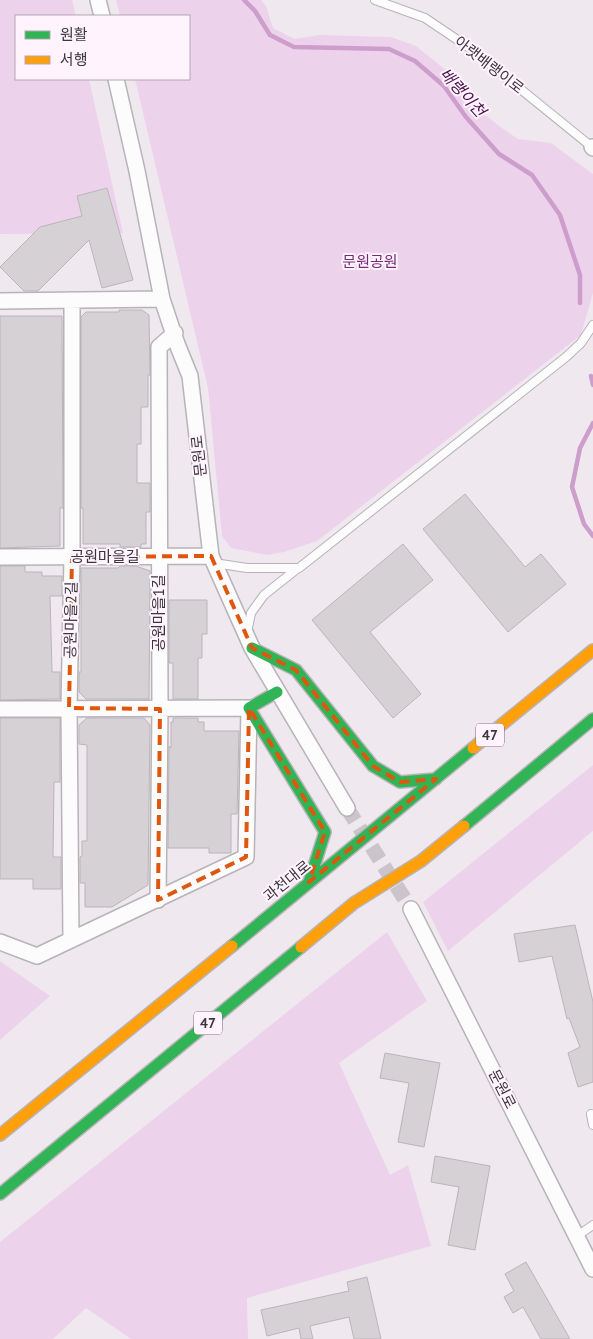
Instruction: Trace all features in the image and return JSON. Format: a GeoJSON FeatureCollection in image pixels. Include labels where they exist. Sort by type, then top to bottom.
{"type":"FeatureCollection","features":[{"type":"Feature","properties":{"kind":"highway"},"geometry":{"type":"LineString","coordinates":[[249,641],[296,670],[373,766],[400,782],[436,779]]}},
{"type":"Feature","properties":{"kind":"highway","name":"과천대로"},"geometry":{"type":"LineString","coordinates":[[0,1135],[593,650]]}},
{"type":"Feature","properties":{"kind":"highway"},"geometry":{"type":"LineString","coordinates":[[277,692],[249,708],[325,832],[309,882]]}},
{"type":"Feature","properties":{"kind":"highway","name":"47"},"geometry":{"type":"LineString","coordinates":[[0,1194],[354,903],[421,860],[593,719]]}},
{"type":"Feature","properties":{"kind":"street"},"geometry":{"type":"LineString","coordinates":[[98,0],[102,15]]}},
{"type":"Feature","properties":{"kind":"street","name":"문원로"},"geometry":{"type":"LineString","coordinates":[[116,80],[162,299],[190,376],[212,560],[249,641],[277,692],[347,808]]}},
{"type":"Feature","properties":{"kind":"street"},"geometry":{"type":"LineString","coordinates":[[0,301],[162,299]]}},
{"type":"Feature","properties":{"kind":"street","name":"공원마을2길"},"geometry":{"type":"LineString","coordinates":[[71,940],[69,708],[72,557],[72,300]]}},
{"type":"Feature","properties":{"kind":"street","name":"공원마을1길"},"geometry":{"type":"LineString","coordinates":[[158,900],[160,709],[159,347],[175,333]]}},
{"type":"Feature","properties":{"kind":"street","name":"공원마을길"},"geometry":{"type":"LineString","coordinates":[[0,557],[159,557],[212,560]]}},
{"type":"Feature","properties":{"kind":"street"},"geometry":{"type":"LineString","coordinates":[[0,709],[249,708],[246,857],[37,956],[0,942]]}},
{"type":"Feature","properties":{"kind":"street","name":"문원로"},"geometry":{"type":"LineString","coordinates":[[411,909],[593,1269]]}},
{"type":"Feature","properties":{"kind":"lane","name":"아랫배랭이로"},"geometry":{"type":"LineString","coordinates":[[375,0],[425,18],[471,49],[593,148]]}},
{"type":"Feature","properties":{"kind":"lane"},"geometry":{"type":"LineString","coordinates":[[249,641],[251,613],[264,595],[566,357],[581,343],[593,326]]}},
{"type":"Feature","properties":{"kind":"lane"},"geometry":{"type":"LineString","coordinates":[[212,560],[247,568],[299,568]]}},
{"type":"Feature","properties":{"kind":"lane"},"geometry":{"type":"LineString","coordinates":[[591,1114],[593,1125]]}},
{"type":"Feature","properties":{"kind":"lane"},"geometry":{"type":"LineString","coordinates":[[577,1236],[593,1225]]}},
{"type":"Feature","properties":{"kind":"highlighted area"},"geometry":{"type":"Polygon","coordinates":[[[211,556],[252,648],[296,670],[373,766],[400,782],[436,779],[309,882],[325,832],[249,708],[246,857],[158,900],[160,709],[69,708],[72,557],[211,556]]]}},
{"type":"Feature","properties":{"kind":"green space"},"geometry":{"type":"Polygon","coordinates":[[[0,0],[72,0],[76,15],[15,15],[15,80],[89,80],[123,233],[0,234],[0,0]]]}},
{"type":"Feature","properties":{"kind":"green space","name":"문원공원"},"geometry":{"type":"Polygon","coordinates":[[[116,0],[261,0],[266,6],[273,28],[295,39],[319,35],[391,37],[416,46],[452,75],[476,107],[518,139],[551,143],[593,174],[593,293],[581,335],[317,541],[284,552],[267,555],[231,548],[222,536],[208,388],[135,80],[190,80],[190,15],[120,15],[116,0]]]}},
{"type":"Feature","properties":{"kind":"green space"},"geometry":{"type":"Polygon","coordinates":[[[593,765],[593,831],[448,951],[423,902],[593,765]]]}},
{"type":"Feature","properties":{"kind":"green space"},"geometry":{"type":"Polygon","coordinates":[[[387,932],[427,1001],[339,1063],[390,1175],[408,1165],[431,1246],[247,1298],[248,1339],[131,1339],[86,1308],[53,1339],[0,1339],[0,1242],[387,932]]]}},
{"type":"Feature","properties":{"kind":"green space"},"geometry":{"type":"Polygon","coordinates":[[[0,961],[50,996],[0,1040],[0,961]]]}},
{"type":"Feature","properties":{"kind":"building"},"geometry":{"type":"Polygon","coordinates":[[[107,188],[133,280],[102,288],[89,240],[38,291],[24,291],[0,267],[40,227],[82,216],[77,196],[107,188]]]}},
{"type":"Feature","properties":{"kind":"building"},"geometry":{"type":"Polygon","coordinates":[[[119,310],[142,310],[149,315],[150,375],[148,375],[148,407],[141,407],[141,444],[137,444],[137,483],[150,483],[150,512],[146,512],[146,544],[141,544],[141,547],[120,547],[120,544],[83,544],[83,508],[81,508],[81,317],[86,312],[119,312],[119,310]]]}},
{"type":"Feature","properties":{"kind":"building"},"geometry":{"type":"Polygon","coordinates":[[[0,316],[62,316],[63,508],[60,508],[60,546],[0,548],[0,316]]]}},
{"type":"Feature","properties":{"kind":"building"},"geometry":{"type":"Polygon","coordinates":[[[465,494],[525,567],[541,554],[566,584],[508,632],[423,529],[465,494]]]}},
{"type":"Feature","properties":{"kind":"building"},"geometry":{"type":"Polygon","coordinates":[[[403,544],[433,580],[370,632],[421,694],[393,718],[312,620],[403,544]]]}},
{"type":"Feature","properties":{"kind":"building"},"geometry":{"type":"Polygon","coordinates":[[[0,566],[25,566],[25,572],[42,572],[42,576],[62,576],[62,596],[50,596],[52,672],[60,672],[60,699],[0,700],[0,566]]]}},
{"type":"Feature","properties":{"kind":"building"},"geometry":{"type":"Polygon","coordinates":[[[120,566],[136,566],[150,571],[149,699],[86,699],[79,692],[79,672],[81,672],[81,568],[118,568],[120,566]]]}},
{"type":"Feature","properties":{"kind":"building"},"geometry":{"type":"Polygon","coordinates":[[[169,600],[207,600],[207,634],[202,634],[202,658],[198,658],[198,699],[173,699],[173,663],[169,663],[169,600]]]}},
{"type":"Feature","properties":{"kind":"building"},"geometry":{"type":"Polygon","coordinates":[[[0,718],[60,718],[60,782],[54,782],[53,857],[61,857],[61,889],[33,889],[33,879],[0,879],[0,718]]]}},
{"type":"Feature","properties":{"kind":"building"},"geometry":{"type":"Polygon","coordinates":[[[87,718],[144,718],[150,725],[148,885],[112,907],[85,907],[85,883],[80,883],[82,841],[87,841],[87,745],[79,744],[79,725],[87,718]]]}},
{"type":"Feature","properties":{"kind":"building"},"geometry":{"type":"Polygon","coordinates":[[[173,718],[198,718],[198,722],[204,722],[204,731],[239,731],[237,814],[231,814],[231,853],[209,853],[209,848],[168,848],[169,746],[171,748],[171,722],[173,722],[173,718]]]}},
{"type":"Feature","properties":{"kind":"building"},"geometry":{"type":"Polygon","coordinates":[[[575,925],[593,1002],[593,1082],[578,1087],[568,1053],[580,1047],[569,1018],[567,1019],[552,956],[519,962],[514,934],[575,925]]]}},
{"type":"Feature","properties":{"kind":"building"},"geometry":{"type":"Polygon","coordinates":[[[385,1053],[440,1063],[424,1147],[398,1142],[409,1083],[380,1078],[385,1053]]]}},
{"type":"Feature","properties":{"kind":"building"},"geometry":{"type":"Polygon","coordinates":[[[435,1156],[490,1166],[475,1250],[448,1245],[459,1187],[431,1182],[435,1156]]]}},
{"type":"Feature","properties":{"kind":"building"},"geometry":{"type":"Polygon","coordinates":[[[526,1262],[570,1339],[541,1339],[523,1307],[513,1313],[504,1297],[514,1291],[505,1274],[526,1262]]]}},
{"type":"Feature","properties":{"kind":"building"},"geometry":{"type":"Polygon","coordinates":[[[367,1277],[381,1339],[354,1339],[349,1317],[310,1326],[313,1339],[301,1339],[299,1328],[267,1336],[261,1310],[349,1291],[347,1282],[367,1277]]]}},
{"type":"Feature","properties":{"kind":"waterway","name":"배랭이천"},"geometry":{"type":"LineString","coordinates":[[244,0],[255,11],[270,35],[294,47],[389,49],[415,61],[444,86],[466,117],[499,154],[532,175],[560,215],[580,275],[580,303]]}},
{"type":"Feature","properties":{"kind":"waterway","name":"배랭이천"},"geometry":{"type":"LineString","coordinates":[[591,376],[593,385]]}},
{"type":"Feature","properties":{"kind":"waterway","name":"배랭이천"},"geometry":{"type":"LineString","coordinates":[[593,423],[580,448],[572,487],[584,524],[593,536]]}},
{"type":"Feature","properties":{"kind":"tunnel"},"geometry":{"type":"LineString","coordinates":[[347,808],[411,909]]}},
{"type":"Feature","properties":{"kind":"traffic: fast"},"geometry":{"type":"LineString","coordinates":[[252,648],[296,670],[373,766],[400,782],[436,779]]}},
{"type":"Feature","properties":{"kind":"traffic: fast"},"geometry":{"type":"LineString","coordinates":[[277,692],[249,708],[325,832],[309,882]]}},
{"type":"Feature","properties":{"kind":"traffic: fast"},"geometry":{"type":"LineString","coordinates":[[464,826],[593,719]]}},
{"type":"Feature","properties":{"kind":"traffic: fast"},"geometry":{"type":"LineString","coordinates":[[232,946],[473,748]]}},
{"type":"Feature","properties":{"kind":"traffic: fast"},"geometry":{"type":"LineString","coordinates":[[0,1194],[301,947]]}},
{"type":"Feature","properties":{"kind":"traffic: slow"},"geometry":{"type":"LineString","coordinates":[[473,748],[593,650]]}},
{"type":"Feature","properties":{"kind":"traffic: slow"},"geometry":{"type":"LineString","coordinates":[[301,947],[354,903],[421,861],[464,826]]}},
{"type":"Feature","properties":{"kind":"traffic: slow"},"geometry":{"type":"LineString","coordinates":[[0,1135],[232,946]]}}]}
